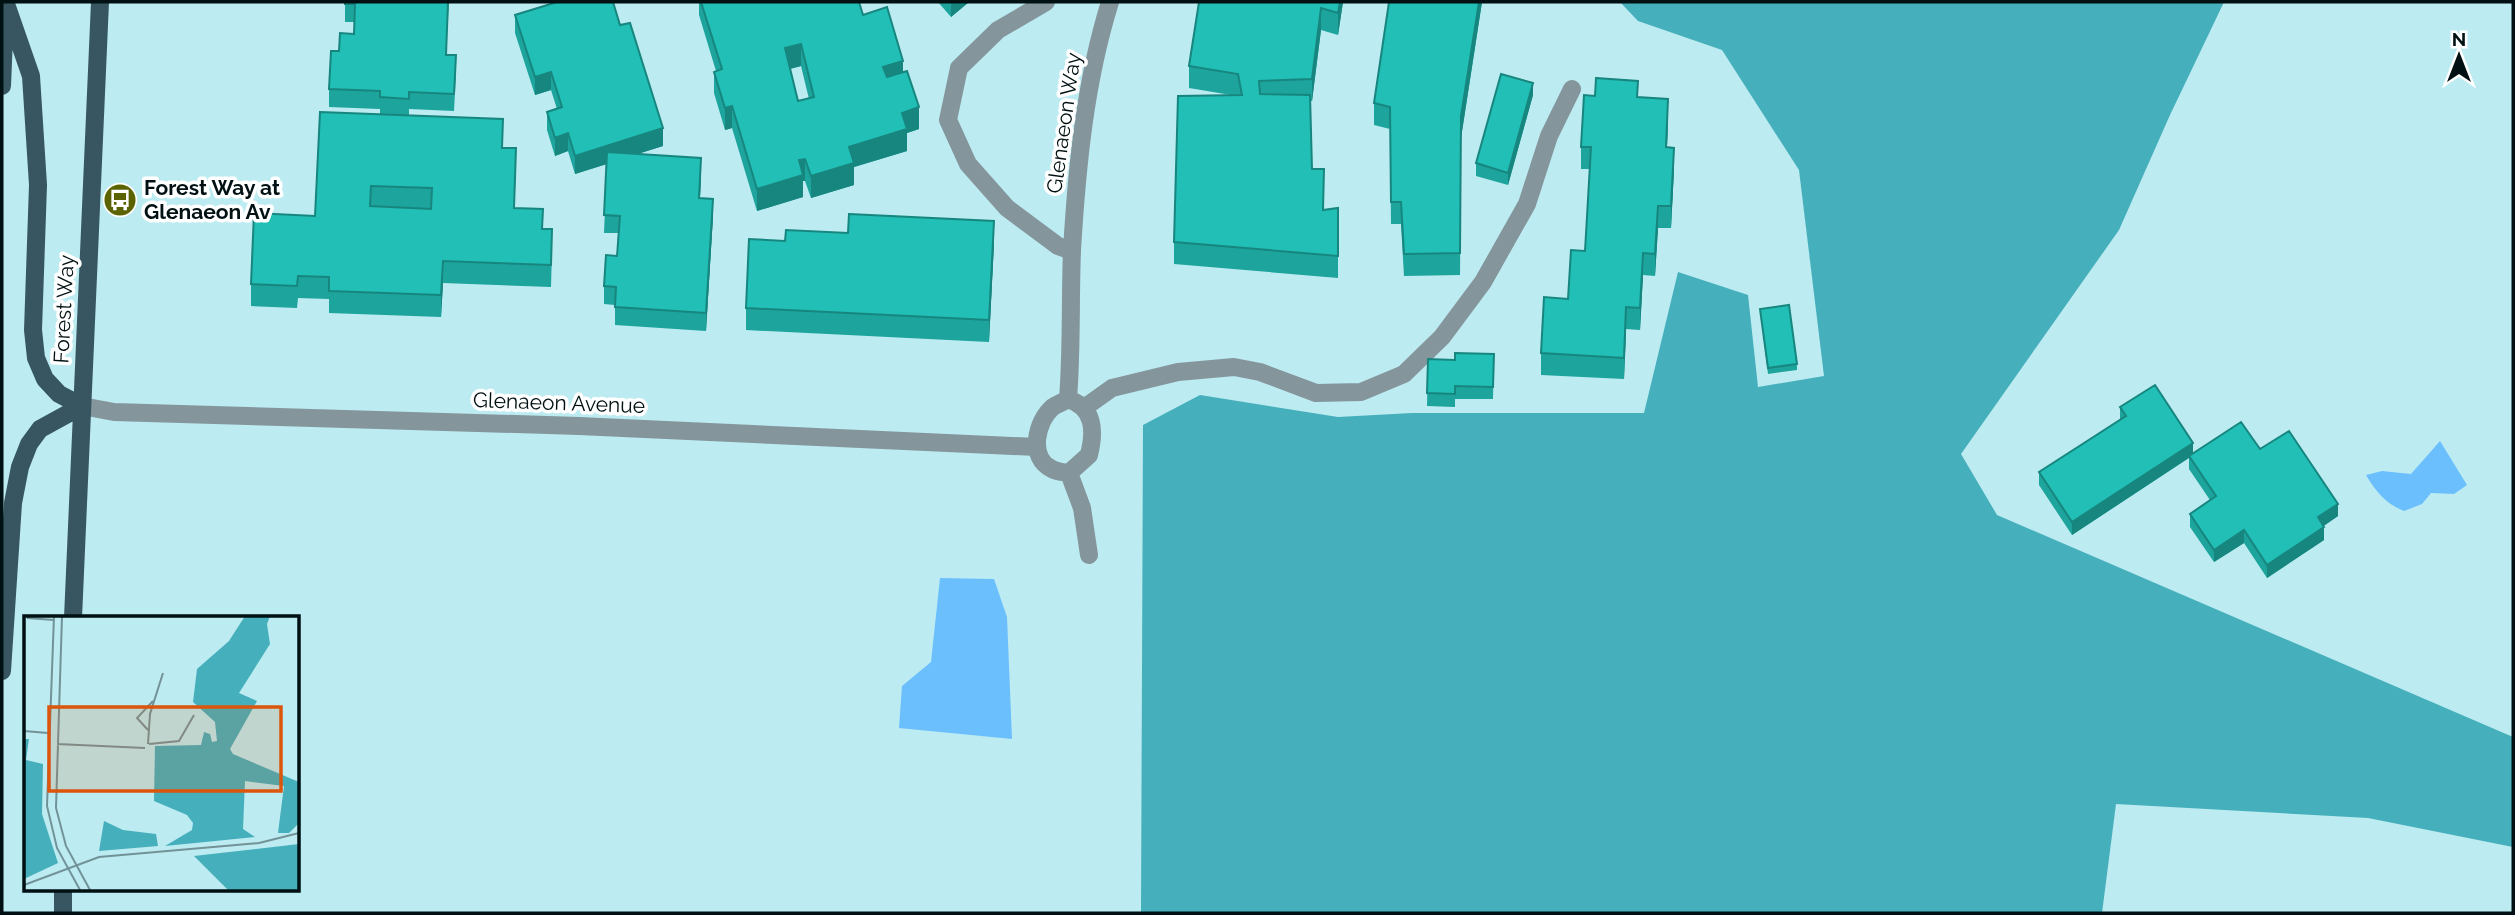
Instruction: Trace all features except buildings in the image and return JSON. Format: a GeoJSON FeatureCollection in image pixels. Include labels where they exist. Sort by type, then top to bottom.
{"type":"FeatureCollection","features":[{"type":"Feature","properties":{"kind":"main road","name":"Forest Way"},"geometry":{"type":"LineString","coordinates":[[73,616],[100,2]]}},
{"type":"Feature","properties":{"kind":"main road"},"geometry":{"type":"LineString","coordinates":[[6,3],[31,76],[38,185],[33,330],[36,358],[45,379],[59,394],[82,406]]}},
{"type":"Feature","properties":{"kind":"main road"},"geometry":{"type":"LineString","coordinates":[[2,86],[6,3]]}},
{"type":"Feature","properties":{"kind":"main road"},"geometry":{"type":"LineString","coordinates":[[2,671],[11,526],[20,467],[29,444],[40,429],[82,406]]}},
{"type":"Feature","properties":{"kind":"main road"},"geometry":{"type":"LineString","coordinates":[[63,890],[63,913]]}},
{"type":"Feature","properties":{"kind":"street"},"geometry":{"type":"LineString","coordinates":[[1046,2],[998,30],[958,68],[948,120],[968,164],[1007,208],[1058,246],[1072,251]]}},
{"type":"Feature","properties":{"kind":"street","name":"Glenaeon Way"},"geometry":{"type":"LineString","coordinates":[[1076,404],[1072,251],[1080,150],[1090,74],[1110,2]]}},
{"type":"Feature","properties":{"kind":"street"},"geometry":{"type":"LineString","coordinates":[[1069,473],[1052,469],[1041,459],[1036,447],[1037,436],[1052,408],[1076,404],[1112,388],[1178,372],[1234,367],[1260,372],[1316,393],[1361,392],[1404,373],[1442,337],[1483,282],[1527,204],[1549,136],[1572,89]]}},
{"type":"Feature","properties":{"kind":"street"},"geometry":{"type":"LineString","coordinates":[[1069,473],[1089,455],[1093,432],[1088,411],[1076,404]]}},
{"type":"Feature","properties":{"kind":"street","name":"Glenaeon Avenue"},"geometry":{"type":"LineString","coordinates":[[82,406],[114,412],[579,426],[1036,447]]}},
{"type":"Feature","properties":{"kind":"street"},"geometry":{"type":"LineString","coordinates":[[1069,473],[1082,508],[1089,555]]}},
{"type":"Feature","properties":{"kind":"shaded area"},"geometry":{"type":"Polygon","coordinates":[[[1620,2],[2224,2],[2119,230],[1961,454],[1997,515],[2513,737],[2513,847],[2368,818],[2116,804],[2102,913],[1141,913],[1143,425],[1200,395],[1338,417],[1412,413],[1644,413],[1678,272],[1748,295],[1758,387],[1824,376],[1799,170],[1722,50],[1638,21],[1620,2]]]}},
{"type":"Feature","properties":{"kind":"shaded area"},"geometry":{"type":"Polygon","coordinates":[[[2440,441],[2467,485],[2454,494],[2431,493],[2422,504],[2404,511],[2382,497],[2366,475],[2382,471],[2411,474],[2440,441]]]}},
{"type":"Feature","properties":{"kind":"shaded area"},"geometry":{"type":"Polygon","coordinates":[[[940,578],[994,579],[1007,617],[1012,739],[899,728],[902,686],[931,662],[940,578]]]}},
{"type":"Feature","properties":{"kind":"place","name":"Forest Way at Glenaeon Av"},"geometry":{"type":"Point","coordinates":[120,200]}}]}
